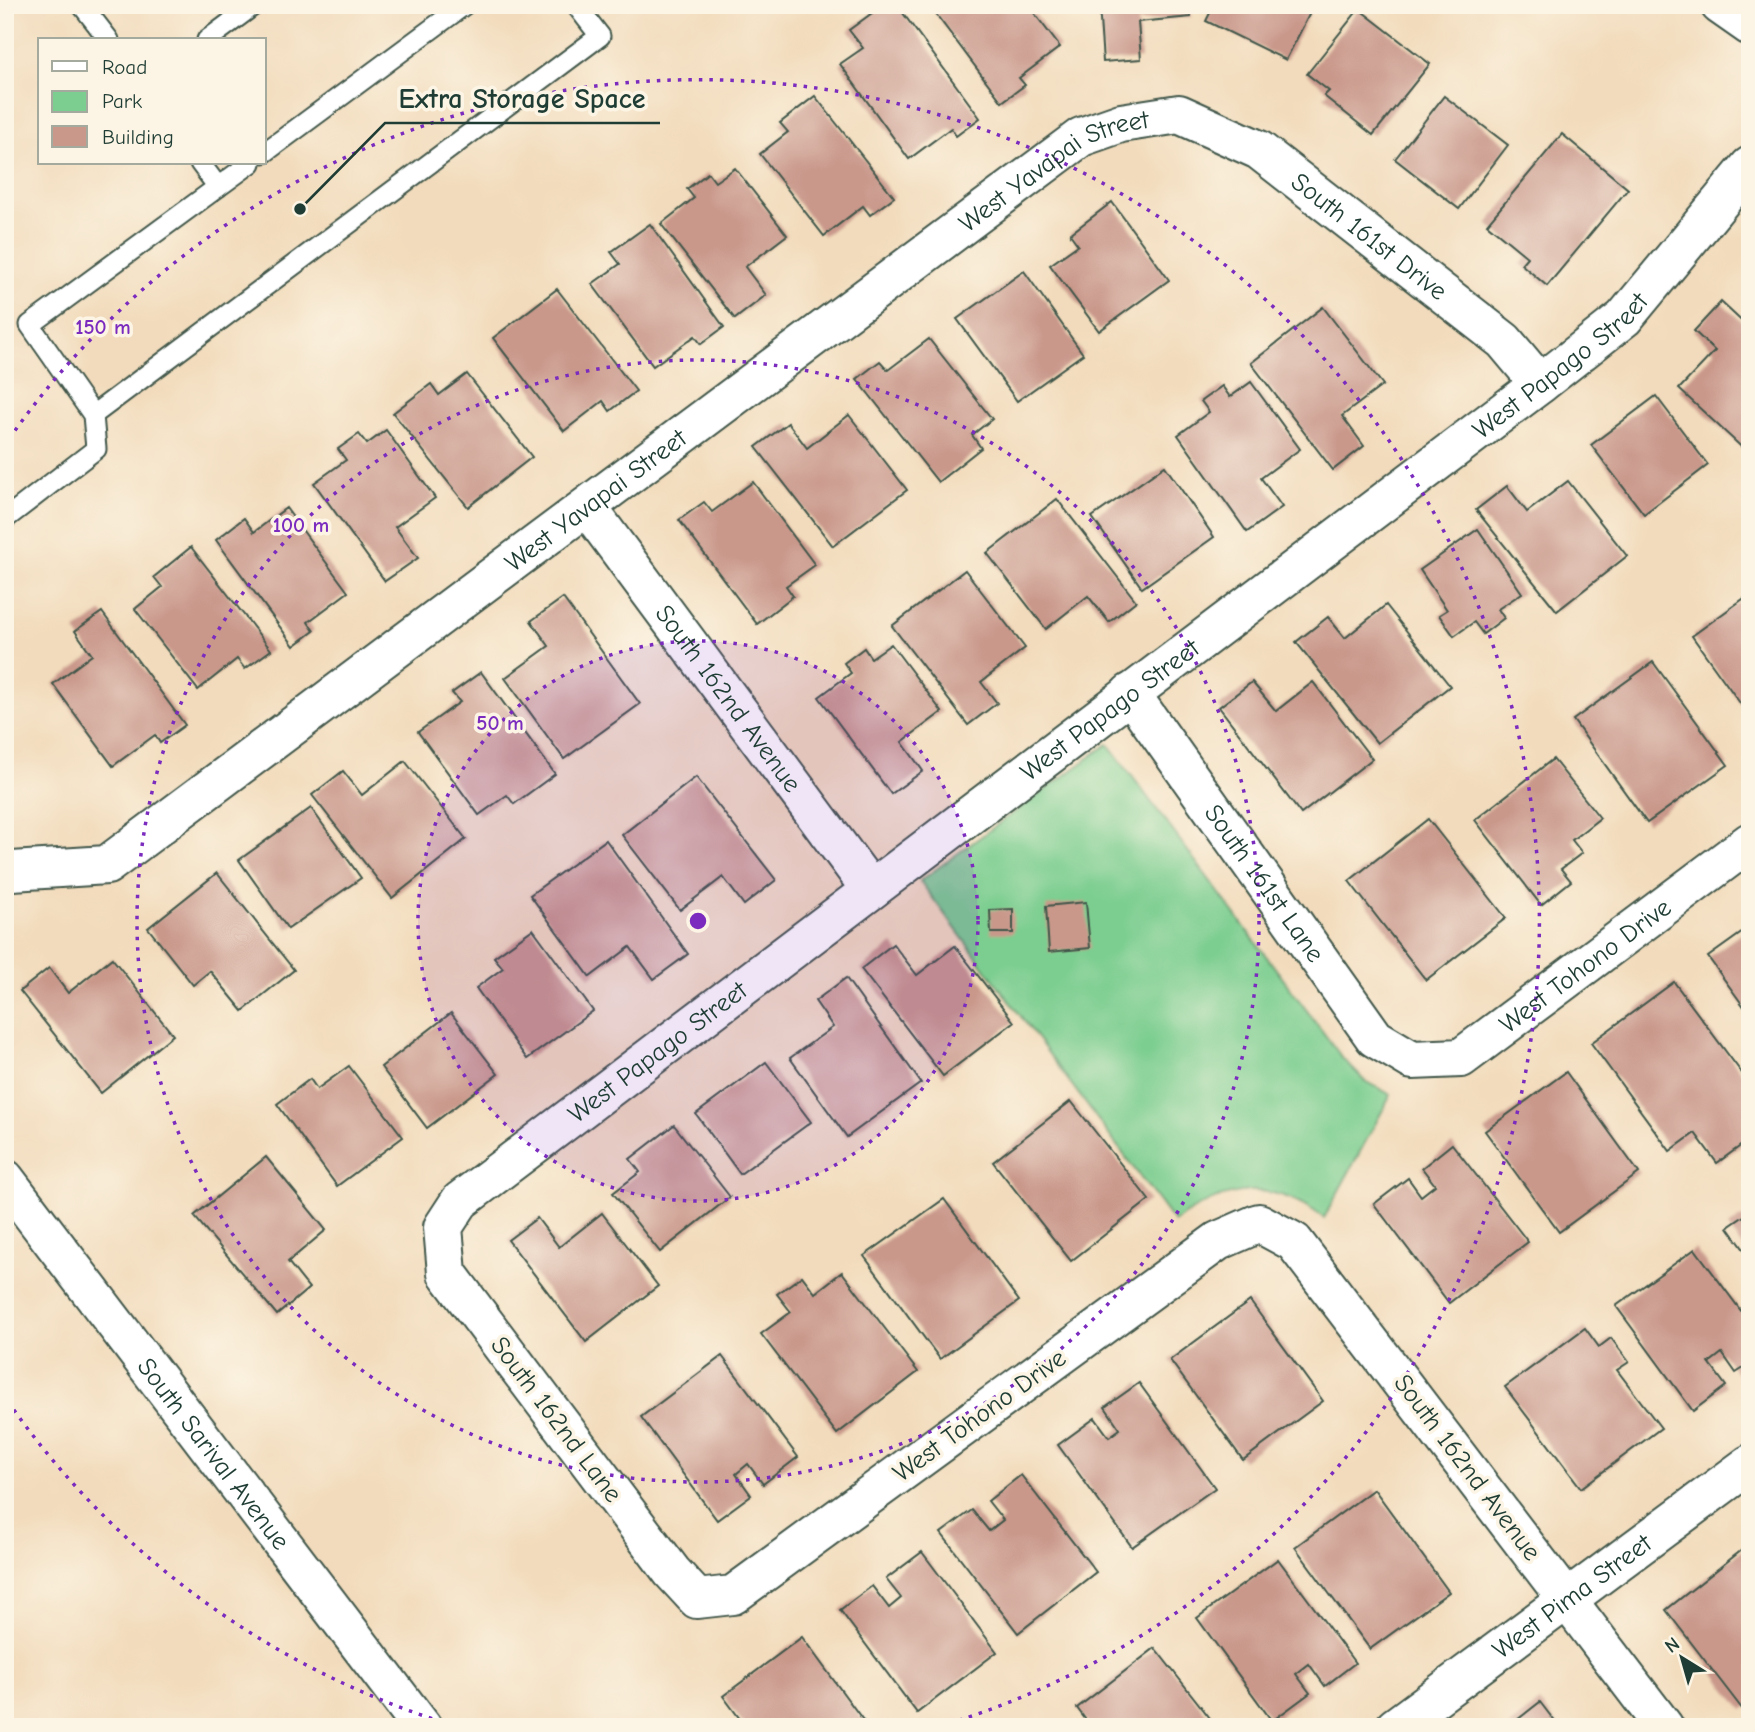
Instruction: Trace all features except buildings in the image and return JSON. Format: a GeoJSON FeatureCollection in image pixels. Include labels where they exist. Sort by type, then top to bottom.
{"type":"FeatureCollection","features":[{"type":"Feature","properties":{"kind":"street"},"geometry":{"type":"LineString","coordinates":[[1720,5],[1750,26]]}},
{"type":"Feature","properties":{"kind":"street","name":"South 161st Drive"},"geometry":{"type":"LineString","coordinates":[[1179,114],[1259,150],[1504,341],[1540,384]]}},
{"type":"Feature","properties":{"kind":"street","name":"West Yavapai Street"},"geometry":{"type":"LineString","coordinates":[[12,871],[107,865],[1081,137],[1121,122],[1179,114]]}},
{"type":"Feature","properties":{"kind":"street","name":"West Papago Street"},"geometry":{"type":"LineString","coordinates":[[443,1227],[460,1201],[1624,318],[1750,166]]}},
{"type":"Feature","properties":{"kind":"street","name":"South 162nd Avenue"},"geometry":{"type":"LineString","coordinates":[[587,507],[872,890]]}},
{"type":"Feature","properties":{"kind":"street","name":"South 161st Lane"},"geometry":{"type":"LineString","coordinates":[[1130,693],[1375,1038],[1412,1060]]}},
{"type":"Feature","properties":{"kind":"street","name":"West Tohono Drive"},"geometry":{"type":"LineString","coordinates":[[1412,1060],[1461,1058],[1750,842]]}},
{"type":"Feature","properties":{"kind":"street","name":"South Sarival Avenue"},"geometry":{"type":"LineString","coordinates":[[5,1179],[422,1727]]}},
{"type":"Feature","properties":{"kind":"street","name":"South 162nd Avenue"},"geometry":{"type":"LineString","coordinates":[[1259,1223],[1294,1241],[1664,1727]]}},
{"type":"Feature","properties":{"kind":"street","name":"West Tohono Drive"},"geometry":{"type":"LineString","coordinates":[[697,1599],[733,1595],[1218,1241],[1259,1223]]}},
{"type":"Feature","properties":{"kind":"street","name":"South 162nd Lane"},"geometry":{"type":"LineString","coordinates":[[443,1227],[447,1273],[672,1573],[697,1599]]}},
{"type":"Feature","properties":{"kind":"street","name":"West Pima Street"},"geometry":{"type":"LineString","coordinates":[[1395,1727],[1750,1464]]}},
{"type":"Feature","properties":{"kind":"lane"},"geometry":{"type":"LineString","coordinates":[[82,5],[107,38]]}},
{"type":"Feature","properties":{"kind":"lane"},"geometry":{"type":"LineString","coordinates":[[210,38],[254,5]]}},
{"type":"Feature","properties":{"kind":"lane"},"geometry":{"type":"LineString","coordinates":[[266,152],[464,5]]}},
{"type":"Feature","properties":{"kind":"lane"},"geometry":{"type":"LineString","coordinates":[[93,415],[600,36],[576,5]]}},
{"type":"Feature","properties":{"kind":"lane"},"geometry":{"type":"LineString","coordinates":[[201,164],[218,187]]}},
{"type":"Feature","properties":{"kind":"lane"},"geometry":{"type":"LineString","coordinates":[[5,519],[96,449],[93,415],[30,325],[250,164]]}},
{"type":"Feature","properties":{"kind":"green space"},"geometry":{"type":"Polygon","coordinates":[[[1108,744],[1343,1059],[1364,1080],[1391,1095],[1324,1218],[1286,1197],[1249,1191],[1212,1200],[1174,1222],[920,881],[1108,744]]]}},
{"type":"Feature","properties":{"kind":"place","name":"Extra Storage Space"},"geometry":{"type":"Point","coordinates":[300,209]}}]}
